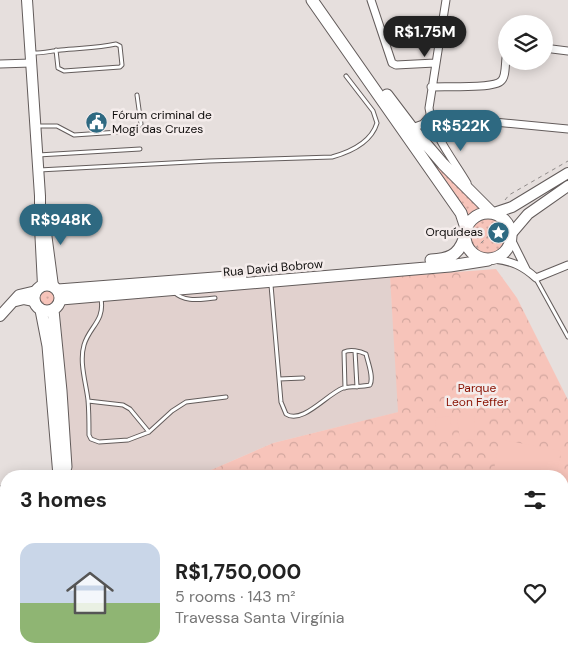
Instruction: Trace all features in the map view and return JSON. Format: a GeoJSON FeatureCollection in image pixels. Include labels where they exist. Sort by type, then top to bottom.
{"type":"FeatureCollection","features":[{"type":"Feature","properties":{"kind":"highway"},"geometry":{"type":"LineString","coordinates":[[312,0],[356,59],[412,128],[474,196],[492,212],[506,220],[510,227],[511,237],[506,250],[491,260],[480,258],[472,252],[465,233],[461,213],[356,59],[318,0]]}},
{"type":"Feature","properties":{"kind":"highway","name":"Rua David Bobrow"},"geometry":{"type":"LineString","coordinates":[[47,296],[441,260],[455,254],[470,220],[478,215],[492,212]]}},
{"type":"Feature","properties":{"kind":"highway","name":"Rua David Bobrow"},"geometry":{"type":"LineString","coordinates":[[47,296],[100,296],[450,266],[491,260]]}},
{"type":"Feature","properties":{"kind":"highway"},"geometry":{"type":"LineString","coordinates":[[47,296],[47,338],[58,470]]}},
{"type":"Feature","properties":{"kind":"highway"},"geometry":{"type":"LineString","coordinates":[[47,296],[61,391],[66,470]]}},
{"type":"Feature","properties":{"kind":"main road"},"geometry":{"type":"LineString","coordinates":[[0,316],[18,295],[47,296],[47,235],[41,215],[26,0]]}},
{"type":"Feature","properties":{"kind":"main road"},"geometry":{"type":"LineString","coordinates":[[492,212],[512,207],[568,173]]}},
{"type":"Feature","properties":{"kind":"main road"},"geometry":{"type":"LineString","coordinates":[[511,237],[528,214],[568,186]]}},
{"type":"Feature","properties":{"kind":"street"},"geometry":{"type":"LineString","coordinates":[[371,0],[392,63],[396,65],[435,63]]}},
{"type":"Feature","properties":{"kind":"street"},"geometry":{"type":"LineString","coordinates":[[446,0],[431,87],[430,116],[437,135],[474,196]]}},
{"type":"Feature","properties":{"kind":"street"},"geometry":{"type":"LineString","coordinates":[[553,49],[568,51]]}},
{"type":"Feature","properties":{"kind":"street"},"geometry":{"type":"LineString","coordinates":[[0,64],[31,58]]}},
{"type":"Feature","properties":{"kind":"street"},"geometry":{"type":"LineString","coordinates":[[431,87],[488,86],[498,84],[504,78],[505,70]]}},
{"type":"Feature","properties":{"kind":"street"},"geometry":{"type":"LineString","coordinates":[[412,128],[423,124],[430,116]]}},
{"type":"Feature","properties":{"kind":"street"},"geometry":{"type":"LineString","coordinates":[[430,116],[568,129]]}},
{"type":"Feature","properties":{"kind":"street"},"geometry":{"type":"LineString","coordinates":[[511,237],[526,269]]}},
{"type":"Feature","properties":{"kind":"street"},"geometry":{"type":"LineString","coordinates":[[491,260],[507,260],[526,269],[536,278],[568,265]]}},
{"type":"Feature","properties":{"kind":"lane"},"geometry":{"type":"LineString","coordinates":[[31,58],[56,50],[116,44],[121,49],[122,65],[120,67],[64,72],[58,68],[56,50]]}},
{"type":"Feature","properties":{"kind":"lane"},"geometry":{"type":"LineString","coordinates":[[38,170],[200,161],[332,157],[346,153],[362,144],[374,131],[377,123],[373,111],[346,76]]}},
{"type":"Feature","properties":{"kind":"lane"},"geometry":{"type":"LineString","coordinates":[[36,126],[57,126],[74,135],[134,131],[139,128],[140,124],[138,96]]}},
{"type":"Feature","properties":{"kind":"lane"},"geometry":{"type":"LineString","coordinates":[[37,154],[140,149]]}},
{"type":"Feature","properties":{"kind":"lane"},"geometry":{"type":"LineString","coordinates":[[536,278],[568,337]]}},
{"type":"Feature","properties":{"kind":"lane"},"geometry":{"type":"LineString","coordinates":[[270,282],[279,378],[286,414],[292,417],[300,417],[336,391],[370,385],[372,381],[366,354],[346,350],[343,354],[345,388]]}},
{"type":"Feature","properties":{"kind":"lane"},"geometry":{"type":"LineString","coordinates":[[172,290],[183,299],[215,298]]}},
{"type":"Feature","properties":{"kind":"lane"},"geometry":{"type":"LineString","coordinates":[[100,296],[101,316],[84,345],[83,356],[88,401],[89,436],[94,442],[128,440],[149,432],[172,411],[186,402],[226,398]]}},
{"type":"Feature","properties":{"kind":"lane"},"geometry":{"type":"LineString","coordinates":[[355,351],[357,387]]}},
{"type":"Feature","properties":{"kind":"lane"},"geometry":{"type":"LineString","coordinates":[[279,378],[303,378]]}},
{"type":"Feature","properties":{"kind":"lane"},"geometry":{"type":"LineString","coordinates":[[88,401],[123,405],[130,409],[149,432]]}},
{"type":"Feature","properties":{"kind":"shaded area"},"geometry":{"type":"Polygon","coordinates":[[[390,277],[399,412],[273,443],[211,470],[72,470],[60,311],[61,306],[65,303],[390,277]]]}},
{"type":"Feature","properties":{"kind":"green space"},"geometry":{"type":"Polygon","coordinates":[[[411,133],[482,212],[475,214],[468,220],[411,133]]]}},
{"type":"Feature","properties":{"kind":"green space"},"geometry":{"type":"Polygon","coordinates":[[[488,219],[501,224],[506,237],[501,250],[488,255],[475,250],[470,237],[475,224],[488,219]]]}},
{"type":"Feature","properties":{"kind":"green space","name":"Parque Leon Feffer"},"geometry":{"type":"Polygon","coordinates":[[[496,269],[517,298],[568,400],[568,470],[211,470],[273,443],[398,412],[390,277],[496,269]]]}},
{"type":"Feature","properties":{"kind":"green space"},"geometry":{"type":"Polygon","coordinates":[[[48,291],[56,299],[48,307],[40,299],[48,291]]]}},
{"type":"Feature","properties":{"kind":"green space"},"geometry":{"type":"Polygon","coordinates":[[[474,414],[475,439],[460,441],[457,415],[474,414]]]}},
{"type":"Feature","properties":{"kind":"green space"},"geometry":{"type":"Polygon","coordinates":[[[450,416],[453,441],[436,443],[435,418],[450,416]]]}},
{"type":"Feature","properties":{"kind":"green space"},"geometry":{"type":"Polygon","coordinates":[[[499,439],[561,451],[557,470],[494,470],[499,439]]]}},
{"type":"Feature","properties":{"kind":"place","name":"Fórum criminal de Mogi das Cruzes"},"geometry":{"type":"Point","coordinates":[96,122]}},
{"type":"Feature","properties":{"kind":"place","name":"Orquídeas"},"geometry":{"type":"Point","coordinates":[499,232]}}]}
